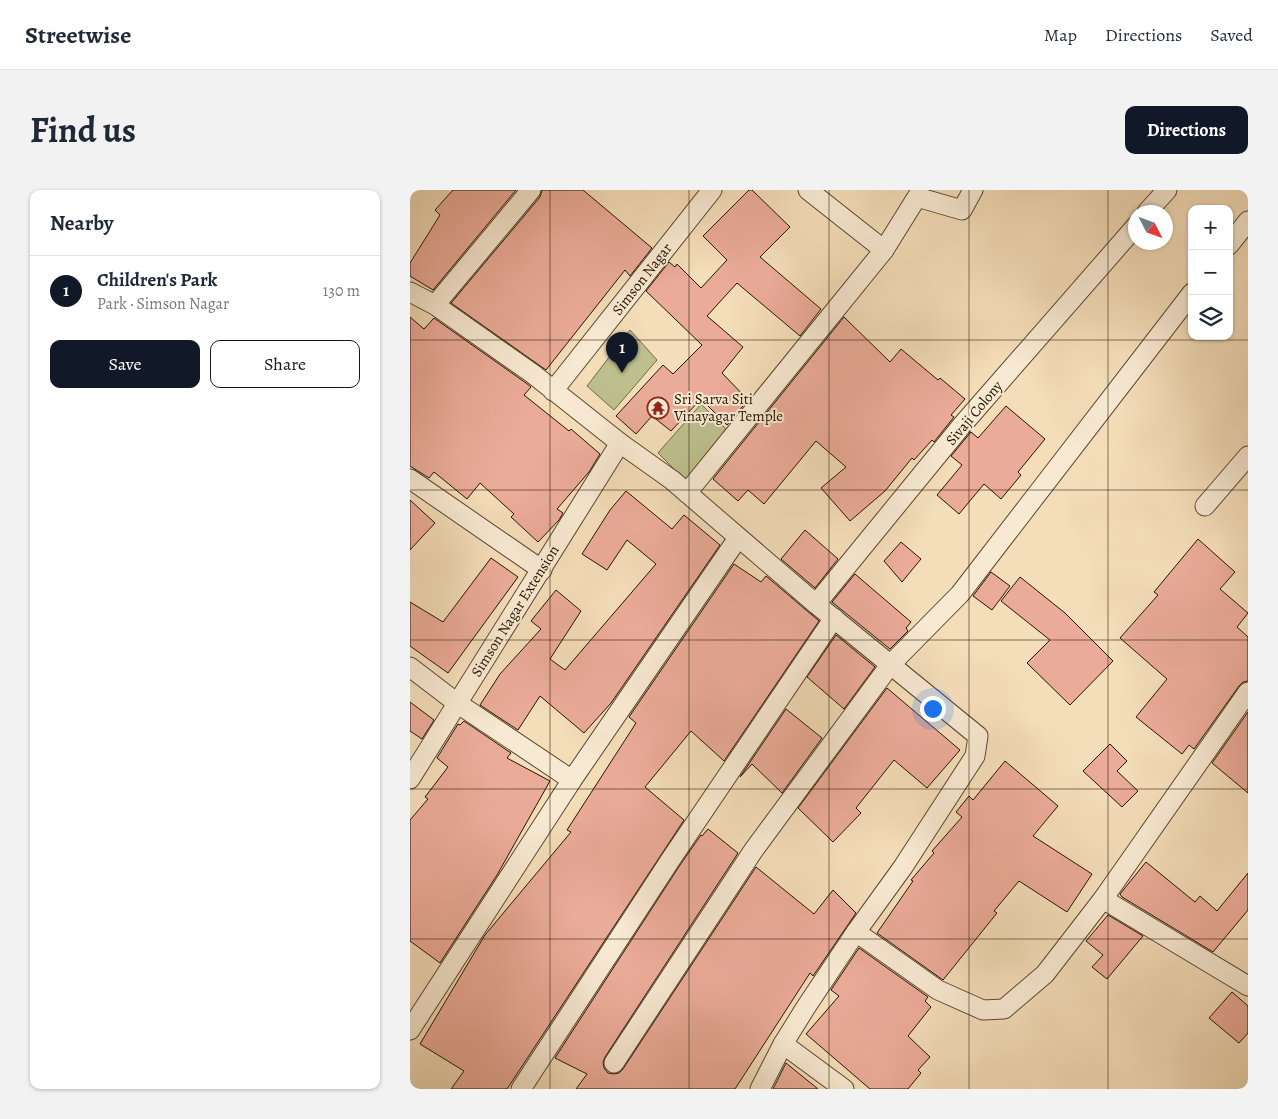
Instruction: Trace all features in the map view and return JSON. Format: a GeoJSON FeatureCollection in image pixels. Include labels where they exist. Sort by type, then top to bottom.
{"type":"FeatureCollection","features":[{"type":"Feature","properties":{"kind":"street"},"geometry":{"type":"LineString","coordinates":[[435,305],[531,190]]}},
{"type":"Feature","properties":{"kind":"street","name":"Simson Nagar"},"geometry":{"type":"LineString","coordinates":[[553,391],[712,190]]}},
{"type":"Feature","properties":{"kind":"street"},"geometry":{"type":"LineString","coordinates":[[808,190],[884,250]]}},
{"type":"Feature","properties":{"kind":"street"},"geometry":{"type":"LineString","coordinates":[[687,493],[884,250],[917,197],[962,210],[973,190]]}},
{"type":"Feature","properties":{"kind":"street"},"geometry":{"type":"LineString","coordinates":[[1153,205],[1167,190]]}},
{"type":"Feature","properties":{"kind":"street"},"geometry":{"type":"LineString","coordinates":[[1233,240],[1248,221]]}},
{"type":"Feature","properties":{"kind":"street","name":"Sivaji Colony"},"geometry":{"type":"LineString","coordinates":[[816,604],[964,424],[1128,235]]}},
{"type":"Feature","properties":{"kind":"street"},"geometry":{"type":"LineString","coordinates":[[410,292],[435,305],[533,374],[620,443],[672,480],[816,604],[978,736],[975,756],[903,867],[856,932],[783,1044],[760,1089]]}},
{"type":"Feature","properties":{"kind":"street"},"geometry":{"type":"LineString","coordinates":[[614,1063],[753,851],[890,665],[960,594],[1190,295]]}},
{"type":"Feature","properties":{"kind":"street","name":"Simson Nagar Extension"},"geometry":{"type":"LineString","coordinates":[[410,779],[620,443]]}},
{"type":"Feature","properties":{"kind":"street"},"geometry":{"type":"LineString","coordinates":[[1205,506],[1248,456]]}},
{"type":"Feature","properties":{"kind":"street"},"geometry":{"type":"LineString","coordinates":[[410,479],[542,570]]}},
{"type":"Feature","properties":{"kind":"street"},"geometry":{"type":"LineString","coordinates":[[410,1030],[572,780],[738,538]]}},
{"type":"Feature","properties":{"kind":"street"},"geometry":{"type":"LineString","coordinates":[[521,1089],[671,858],[834,618]]}},
{"type":"Feature","properties":{"kind":"street"},"geometry":{"type":"LineString","coordinates":[[410,668],[572,780]]}},
{"type":"Feature","properties":{"kind":"street"},"geometry":{"type":"LineString","coordinates":[[856,932],[938,990],[983,1010],[1004,1009],[1045,974],[1103,899],[1248,692]]}},
{"type":"Feature","properties":{"kind":"street"},"geometry":{"type":"LineString","coordinates":[[1103,899],[1248,986]]}},
{"type":"Feature","properties":{"kind":"street"},"geometry":{"type":"LineString","coordinates":[[783,1044],[844,1089]]}},
{"type":"Feature","properties":{"kind":"green space"},"geometry":{"type":"Polygon","coordinates":[[[630,330],[657,360],[614,410],[587,386],[630,330]]]}},
{"type":"Feature","properties":{"kind":"green space"},"geometry":{"type":"Polygon","coordinates":[[[701,404],[729,432],[688,483],[658,453],[701,404]]]}},
{"type":"Feature","properties":{"kind":"building"},"geometry":{"type":"Polygon","coordinates":[[[453,190],[516,190],[433,290],[410,276],[410,263],[440,215],[435,210],[453,190]]]}},
{"type":"Feature","properties":{"kind":"building"},"geometry":{"type":"Polygon","coordinates":[[[542,190],[583,190],[652,248],[630,276],[625,270],[546,370],[451,303],[540,197],[542,190]]]}},
{"type":"Feature","properties":{"kind":"building"},"geometry":{"type":"Polygon","coordinates":[[[749,190],[752,190],[790,227],[760,257],[821,309],[800,336],[737,283],[707,316],[743,347],[722,373],[748,400],[727,425],[701,399],[671,431],[652,416],[636,434],[616,416],[663,365],[673,374],[702,345],[646,291],[669,262],[675,267],[677,264],[701,288],[727,260],[703,236],[749,190]]]}},
{"type":"Feature","properties":{"kind":"building"},"geometry":{"type":"Polygon","coordinates":[[[410,317],[424,329],[434,318],[526,383],[531,387],[524,395],[569,431],[571,429],[600,454],[589,472],[557,509],[563,513],[559,520],[538,542],[511,517],[514,514],[480,483],[467,499],[434,472],[429,478],[410,466],[410,317]]]}},
{"type":"Feature","properties":{"kind":"building"},"geometry":{"type":"Polygon","coordinates":[[[844,317],[890,362],[901,349],[938,380],[940,378],[965,399],[951,415],[954,417],[934,442],[932,440],[914,460],[912,458],[885,491],[850,521],[821,488],[846,467],[816,441],[764,504],[748,490],[738,501],[713,479],[844,317]]]}},
{"type":"Feature","properties":{"kind":"building"},"geometry":{"type":"Polygon","coordinates":[[[1006,406],[1045,439],[1018,472],[1021,475],[1001,499],[984,484],[959,514],[937,495],[962,465],[951,456],[971,432],[978,438],[1006,406]]]}},
{"type":"Feature","properties":{"kind":"building"},"geometry":{"type":"Polygon","coordinates":[[[626,491],[672,529],[684,515],[720,545],[611,703],[584,733],[540,696],[518,730],[480,705],[500,674],[541,629],[531,621],[556,590],[581,611],[550,659],[565,670],[656,564],[627,540],[607,570],[582,554],[610,510],[626,491]]]}},
{"type":"Feature","properties":{"kind":"building"},"geometry":{"type":"Polygon","coordinates":[[[410,500],[435,523],[410,550],[410,500]]]}},
{"type":"Feature","properties":{"kind":"building"},"geometry":{"type":"Polygon","coordinates":[[[805,530],[838,559],[815,588],[781,559],[805,530]]]}},
{"type":"Feature","properties":{"kind":"building"},"geometry":{"type":"Polygon","coordinates":[[[1198,539],[1235,572],[1220,589],[1248,613],[1237,627],[1248,637],[1248,681],[1243,682],[1239,686],[1194,749],[1189,745],[1182,754],[1136,717],[1167,679],[1120,638],[1158,595],[1154,592],[1198,539]]]}},
{"type":"Feature","properties":{"kind":"building"},"geometry":{"type":"Polygon","coordinates":[[[901,542],[921,559],[902,582],[884,561],[901,542]]]}},
{"type":"Feature","properties":{"kind":"building"},"geometry":{"type":"Polygon","coordinates":[[[491,558],[518,577],[448,673],[410,646],[410,602],[443,622],[491,558]]]}},
{"type":"Feature","properties":{"kind":"building"},"geometry":{"type":"Polygon","coordinates":[[[734,564],[761,582],[766,576],[819,621],[724,761],[691,731],[645,787],[684,820],[507,1089],[451,1089],[464,1071],[420,1044],[485,935],[571,832],[567,830],[636,723],[629,717],[734,564]]]}},
{"type":"Feature","properties":{"kind":"building"},"geometry":{"type":"Polygon","coordinates":[[[991,572],[1010,586],[992,610],[973,596],[991,572]]]}},
{"type":"Feature","properties":{"kind":"building"},"geometry":{"type":"Polygon","coordinates":[[[855,574],[911,622],[906,628],[908,631],[890,649],[832,602],[855,574]]]}},
{"type":"Feature","properties":{"kind":"building"},"geometry":{"type":"Polygon","coordinates":[[[1020,577],[1065,613],[1113,661],[1070,705],[1027,663],[1050,640],[1001,601],[1020,577]]]}},
{"type":"Feature","properties":{"kind":"building"},"geometry":{"type":"Polygon","coordinates":[[[836,635],[875,667],[844,709],[807,677],[836,635]]]}},
{"type":"Feature","properties":{"kind":"building"},"geometry":{"type":"Polygon","coordinates":[[[887,688],[960,750],[927,788],[894,760],[856,808],[861,813],[833,842],[798,808],[887,688]]]}},
{"type":"Feature","properties":{"kind":"building"},"geometry":{"type":"Polygon","coordinates":[[[410,702],[434,720],[422,739],[410,731],[410,702]]]}},
{"type":"Feature","properties":{"kind":"building"},"geometry":{"type":"Polygon","coordinates":[[[786,709],[822,738],[782,793],[752,764],[740,777],[786,709]]]}},
{"type":"Feature","properties":{"kind":"building"},"geometry":{"type":"Polygon","coordinates":[[[1248,712],[1248,793],[1212,763],[1248,712]]]}},
{"type":"Feature","properties":{"kind":"building"},"geometry":{"type":"Polygon","coordinates":[[[464,721],[511,753],[507,758],[550,781],[497,875],[440,963],[410,941],[410,820],[428,799],[425,797],[448,767],[437,758],[458,724],[460,725],[464,721]]]}},
{"type":"Feature","properties":{"kind":"building"},"geometry":{"type":"Polygon","coordinates":[[[1110,744],[1127,761],[1117,771],[1138,791],[1122,807],[1083,771],[1110,744]]]}},
{"type":"Feature","properties":{"kind":"building"},"geometry":{"type":"Polygon","coordinates":[[[1005,761],[1058,806],[1033,836],[1092,874],[1067,912],[1019,881],[994,911],[997,913],[943,980],[877,933],[913,881],[911,880],[934,853],[932,851],[962,817],[956,812],[969,796],[973,800],[1005,761]]]}},
{"type":"Feature","properties":{"kind":"building"},"geometry":{"type":"Polygon","coordinates":[[[708,829],[738,853],[605,1057],[603,1062],[604,1068],[608,1073],[619,1073],[623,1069],[756,867],[814,914],[833,890],[856,913],[813,976],[810,973],[735,1089],[576,1089],[587,1074],[555,1058],[680,865],[701,835],[708,829]]]}},
{"type":"Feature","properties":{"kind":"building"},"geometry":{"type":"Polygon","coordinates":[[[1146,862],[1195,902],[1200,896],[1217,911],[1248,873],[1248,910],[1213,952],[1122,897],[1120,894],[1146,862]]]}},
{"type":"Feature","properties":{"kind":"building"},"geometry":{"type":"Polygon","coordinates":[[[1108,915],[1143,936],[1107,979],[1092,967],[1103,955],[1086,941],[1108,915]]]}},
{"type":"Feature","properties":{"kind":"building"},"geometry":{"type":"Polygon","coordinates":[[[859,948],[928,997],[925,1001],[931,1007],[908,1036],[930,1057],[918,1070],[921,1073],[908,1089],[870,1089],[806,1034],[839,996],[831,990],[859,948]]]}},
{"type":"Feature","properties":{"kind":"building"},"geometry":{"type":"Polygon","coordinates":[[[1232,992],[1248,1006],[1248,1033],[1239,1043],[1209,1018],[1232,992]]]}},
{"type":"Feature","properties":{"kind":"building"},"geometry":{"type":"Polygon","coordinates":[[[786,1063],[818,1089],[773,1089],[786,1063]]]}},
{"type":"Feature","properties":{"kind":"place","name":"Children's Park"},"geometry":{"type":"Point","coordinates":[622,373]}},
{"type":"Feature","properties":{"kind":"place","name":"Sri Sarva Siti Vinayagar Temple"},"geometry":{"type":"Point","coordinates":[658,408]}}]}
